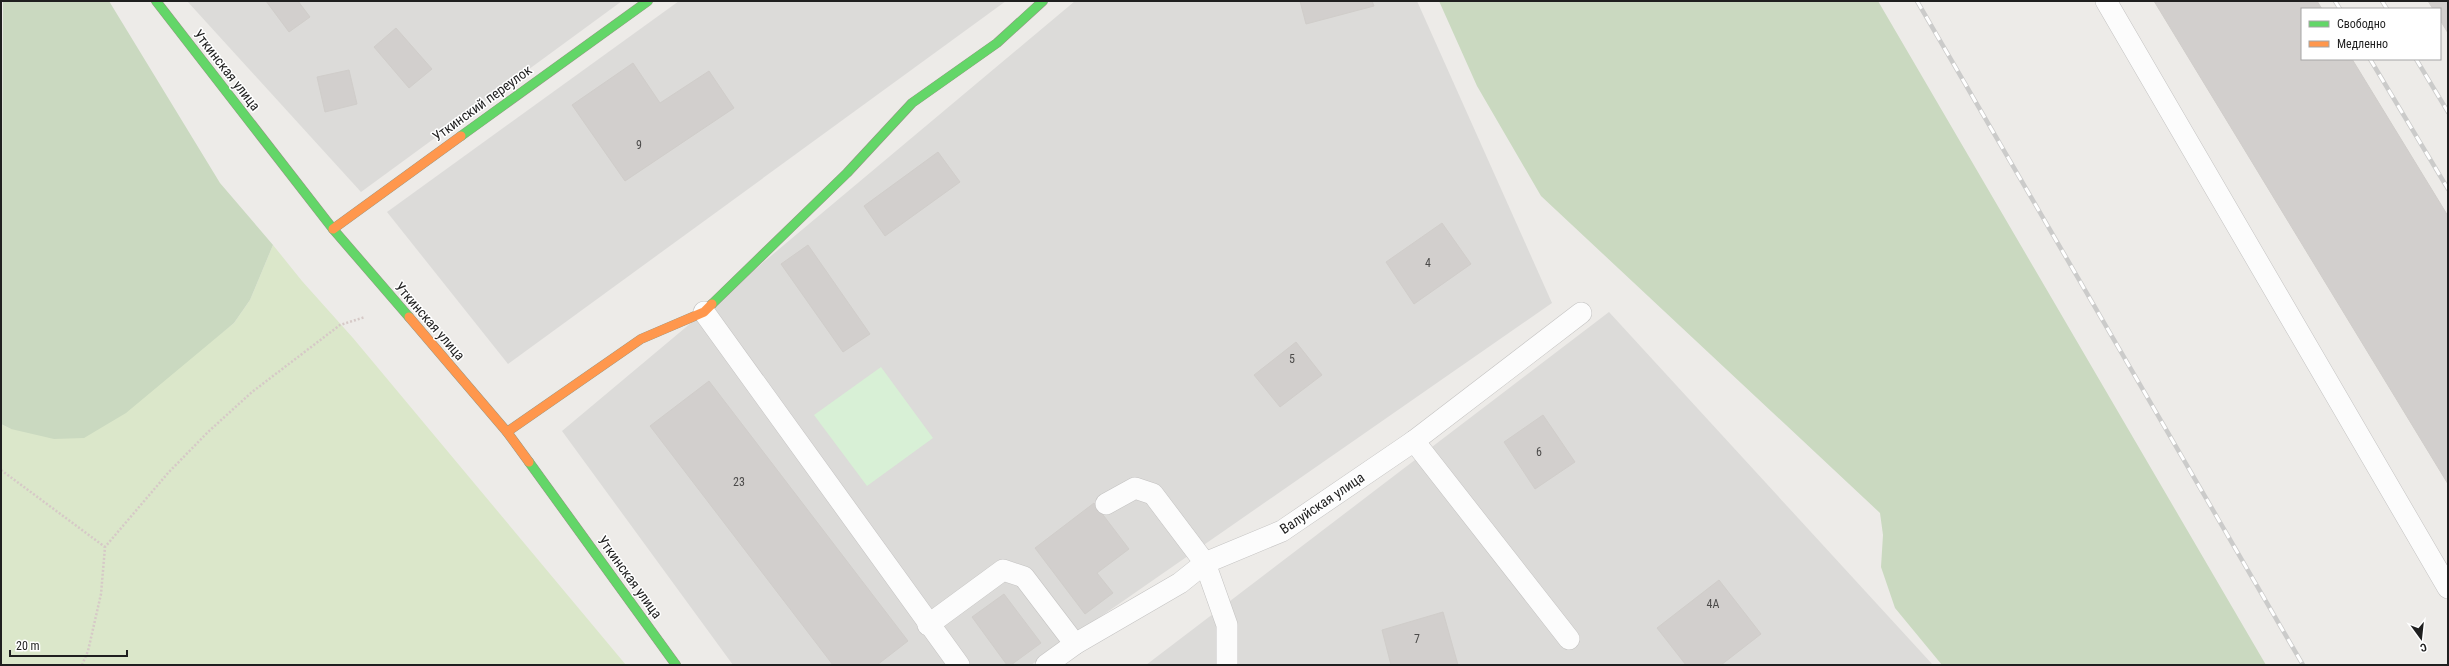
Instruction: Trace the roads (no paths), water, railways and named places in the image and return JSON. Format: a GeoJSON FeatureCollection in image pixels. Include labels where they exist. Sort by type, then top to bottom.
{"type":"FeatureCollection","features":[{"type":"Feature","properties":{"kind":"street","name":"Уткинская улица"},"geometry":{"type":"LineString","coordinates":[[156,1],[333,229],[507,432],[676,665]]}},
{"type":"Feature","properties":{"kind":"street","name":"Уткинский переулок"},"geometry":{"type":"LineString","coordinates":[[333,229],[648,1]]}},
{"type":"Feature","properties":{"kind":"street"},"geometry":{"type":"LineString","coordinates":[[507,432],[641,339],[704,312],[847,173],[912,103],[997,43],[1043,1]]}},
{"type":"Feature","properties":{"kind":"lane"},"geometry":{"type":"LineString","coordinates":[[2106,1],[2448,588]]}},
{"type":"Feature","properties":{"kind":"lane"},"geometry":{"type":"LineString","coordinates":[[704,312],[958,665]]}},
{"type":"Feature","properties":{"kind":"lane","name":"Валуйская улица"},"geometry":{"type":"LineString","coordinates":[[1046,665],[1075,644],[1180,583],[1205,563],[1282,531],[1414,441],[1581,313]]}},
{"type":"Feature","properties":{"kind":"lane"},"geometry":{"type":"LineString","coordinates":[[1414,441],[1569,638]]}},
{"type":"Feature","properties":{"kind":"lane"},"geometry":{"type":"LineString","coordinates":[[1106,504],[1134,488],[1154,494],[1205,563],[1227,625],[1227,665]]}},
{"type":"Feature","properties":{"kind":"lane"},"geometry":{"type":"LineString","coordinates":[[928,625],[1003,570],[1024,577],[1075,644]]}},
{"type":"Feature","properties":{"kind":"railway"},"geometry":{"type":"LineString","coordinates":[[1917,1],[2303,665]]}},
{"type":"Feature","properties":{"kind":"railway"},"geometry":{"type":"LineString","coordinates":[[2335,1],[2339,8]]}},
{"type":"Feature","properties":{"kind":"railway"},"geometry":{"type":"LineString","coordinates":[[2382,1],[2386,8]]}},
{"type":"Feature","properties":{"kind":"railway"},"geometry":{"type":"LineString","coordinates":[[2371,60],[2448,189]]}},
{"type":"Feature","properties":{"kind":"railway"},"geometry":{"type":"LineString","coordinates":[[2417,60],[2448,112]]}}]}
